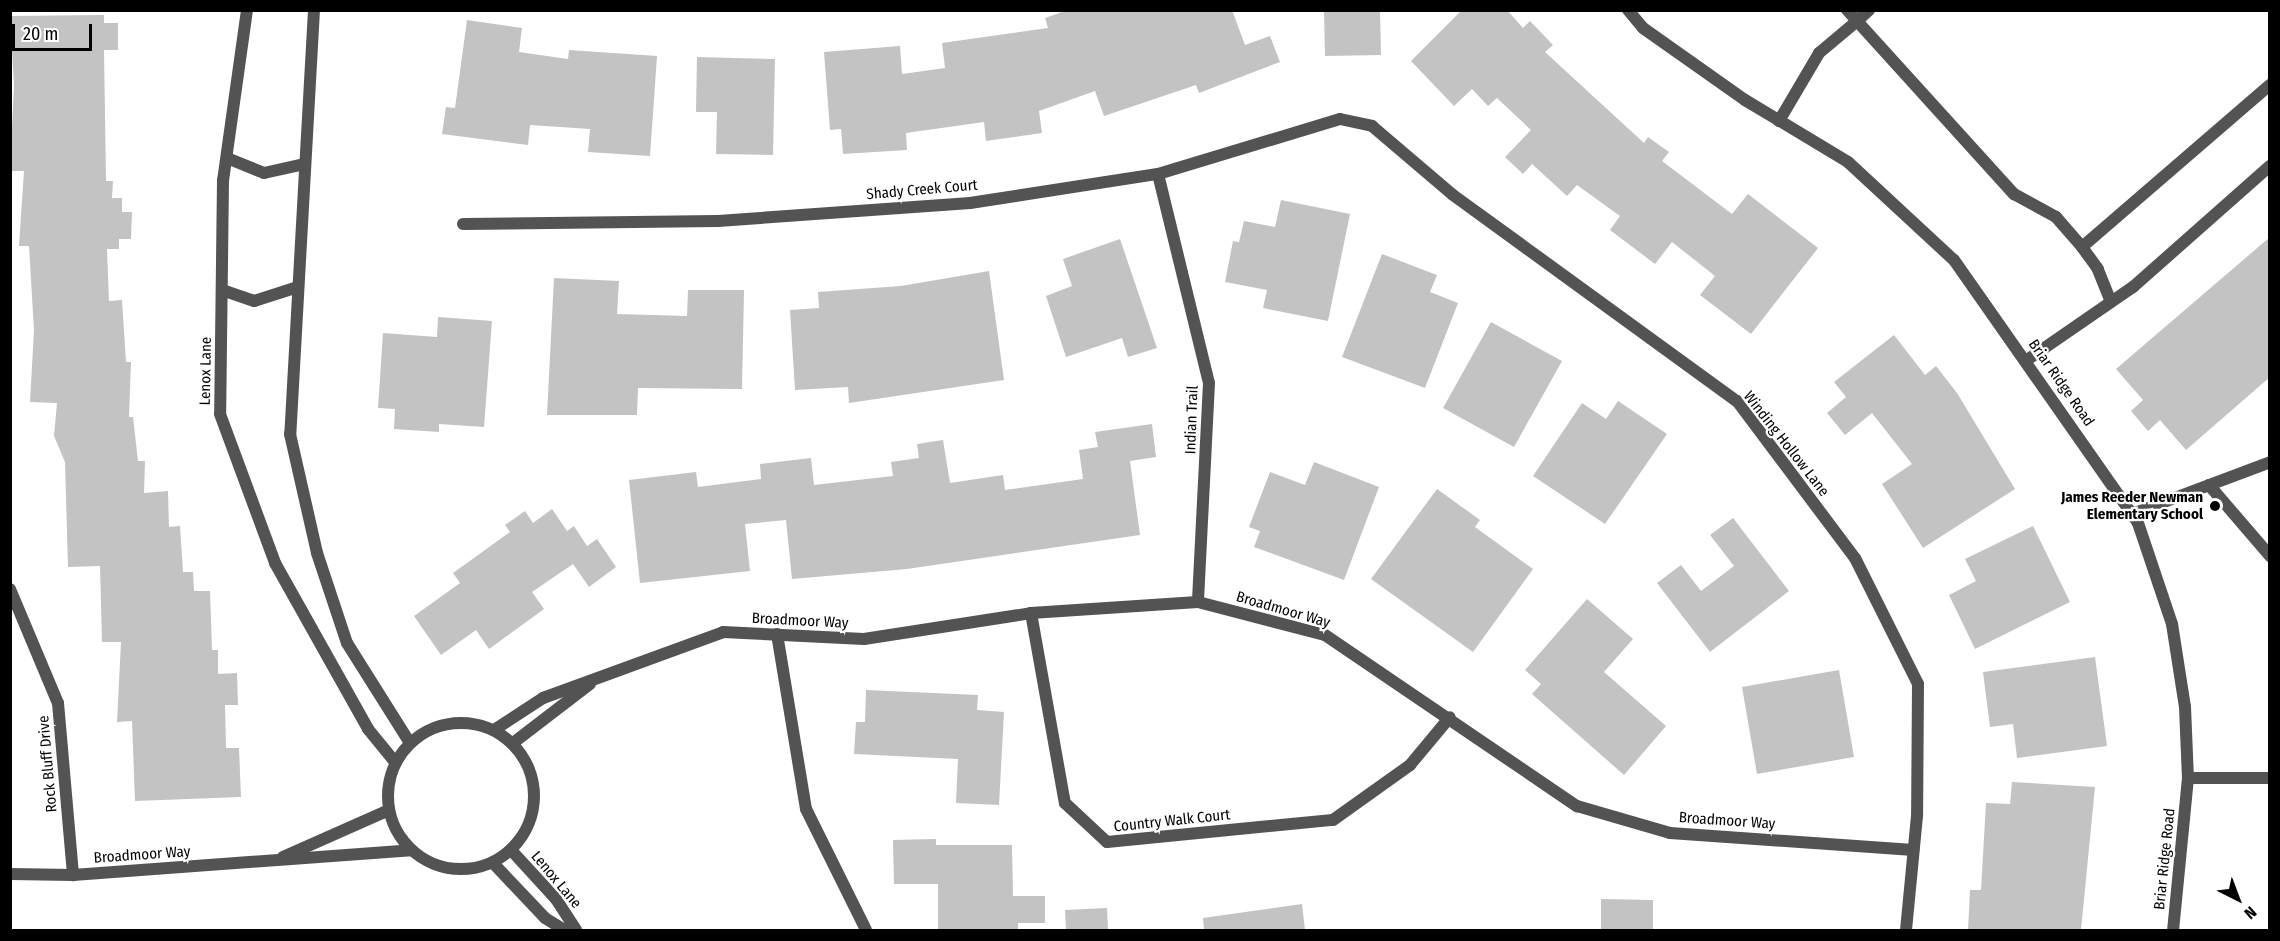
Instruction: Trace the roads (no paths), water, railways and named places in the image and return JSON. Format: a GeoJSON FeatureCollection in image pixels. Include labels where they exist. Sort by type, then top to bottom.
{"type":"FeatureCollection","features":[{"type":"Feature","properties":{"kind":"street","name":"Lenox Lane"},"geometry":{"type":"LineString","coordinates":[[246,10],[226,158],[220,414],[275,563],[368,729],[395,762]]}},
{"type":"Feature","properties":{"kind":"street"},"geometry":{"type":"LineString","coordinates":[[314,10],[290,434],[317,553],[347,644],[410,743]]}},
{"type":"Feature","properties":{"kind":"street","name":"Briar Ridge Road"},"geometry":{"type":"LineString","coordinates":[[1628,10],[1643,28],[1779,121],[1848,162],[1954,260],[2027,360],[2132,514],[2172,624],[2185,707],[2188,778],[2173,930]]}},
{"type":"Feature","properties":{"kind":"street"},"geometry":{"type":"LineString","coordinates":[[1847,10],[2014,194],[2056,217],[2098,269],[2111,302]]}},
{"type":"Feature","properties":{"kind":"street"},"geometry":{"type":"LineString","coordinates":[[1779,121],[1819,53],[1869,10]]}},
{"type":"Feature","properties":{"kind":"street"},"geometry":{"type":"LineString","coordinates":[[2082,247],[2270,85]]}},
{"type":"Feature","properties":{"kind":"street","name":"Shady Creek Court"},"geometry":{"type":"LineString","coordinates":[[463,224],[730,220],[970,202],[1158,174],[1340,119],[1372,126]]}},
{"type":"Feature","properties":{"kind":"street","name":"Winding Hollow Lane"},"geometry":{"type":"LineString","coordinates":[[1372,126],[1454,195],[1737,401],[1855,558],[1918,684],[1913,849],[1906,930]]}},
{"type":"Feature","properties":{"kind":"street"},"geometry":{"type":"LineString","coordinates":[[226,158],[264,172],[305,164]]}},
{"type":"Feature","properties":{"kind":"street"},"geometry":{"type":"LineString","coordinates":[[2027,360],[2111,302],[2270,166]]}},
{"type":"Feature","properties":{"kind":"street","name":"Indian Trail"},"geometry":{"type":"LineString","coordinates":[[1158,174],[1209,383],[1198,602]]}},
{"type":"Feature","properties":{"kind":"street"},"geometry":{"type":"LineString","coordinates":[[222,290],[254,301],[298,287]]}},
{"type":"Feature","properties":{"kind":"street"},"geometry":{"type":"LineString","coordinates":[[2132,514],[2270,462]]}},
{"type":"Feature","properties":{"kind":"street"},"geometry":{"type":"LineString","coordinates":[[2209,485],[2270,556]]}},
{"type":"Feature","properties":{"kind":"street","name":"Rock Bluff Drive"},"geometry":{"type":"LineString","coordinates":[[10,589],[58,703],[73,874]]}},
{"type":"Feature","properties":{"kind":"street","name":"Broadmoor Way"},"geometry":{"type":"LineString","coordinates":[[494,730],[543,698],[723,632],[864,639],[1031,613],[1198,602],[1325,635],[1450,717],[1577,806],[1670,832],[1913,849]]}},
{"type":"Feature","properties":{"kind":"street","name":"Country Walk Court"},"geometry":{"type":"LineString","coordinates":[[1031,613],[1065,803],[1107,842],[1333,820],[1410,765],[1450,717]]}},
{"type":"Feature","properties":{"kind":"street"},"geometry":{"type":"LineString","coordinates":[[777,634],[806,809],[866,930]]}},
{"type":"Feature","properties":{"kind":"street","name":"Broadmoor Way"},"geometry":{"type":"LineString","coordinates":[[513,743],[601,676]]}},
{"type":"Feature","properties":{"kind":"street"},"geometry":{"type":"LineString","coordinates":[[450,723],[494,730],[513,743],[527,762],[534,785],[534,809],[526,832],[511,850],[493,863],[450,869],[411,850],[397,833],[389,810],[388,786],[395,762],[410,743],[450,723]]}},
{"type":"Feature","properties":{"kind":"street"},"geometry":{"type":"LineString","coordinates":[[2188,778],[2270,778]]}},
{"type":"Feature","properties":{"kind":"street","name":"Broadmoor Way"},"geometry":{"type":"LineString","coordinates":[[276,860],[389,810]]}},
{"type":"Feature","properties":{"kind":"street","name":"Broadmoor Way"},"geometry":{"type":"LineString","coordinates":[[10,874],[73,874],[411,850]]}},
{"type":"Feature","properties":{"kind":"street","name":"Lenox Lane"},"geometry":{"type":"LineString","coordinates":[[511,850],[556,899],[576,930]]}},
{"type":"Feature","properties":{"kind":"street","name":"Lenox Lane"},"geometry":{"type":"LineString","coordinates":[[493,863],[545,918],[564,930]]}},
{"type":"Feature","properties":{"kind":"place","name":"James Reeder Newman Elementary School"},"geometry":{"type":"Point","coordinates":[2215,506]}}]}
